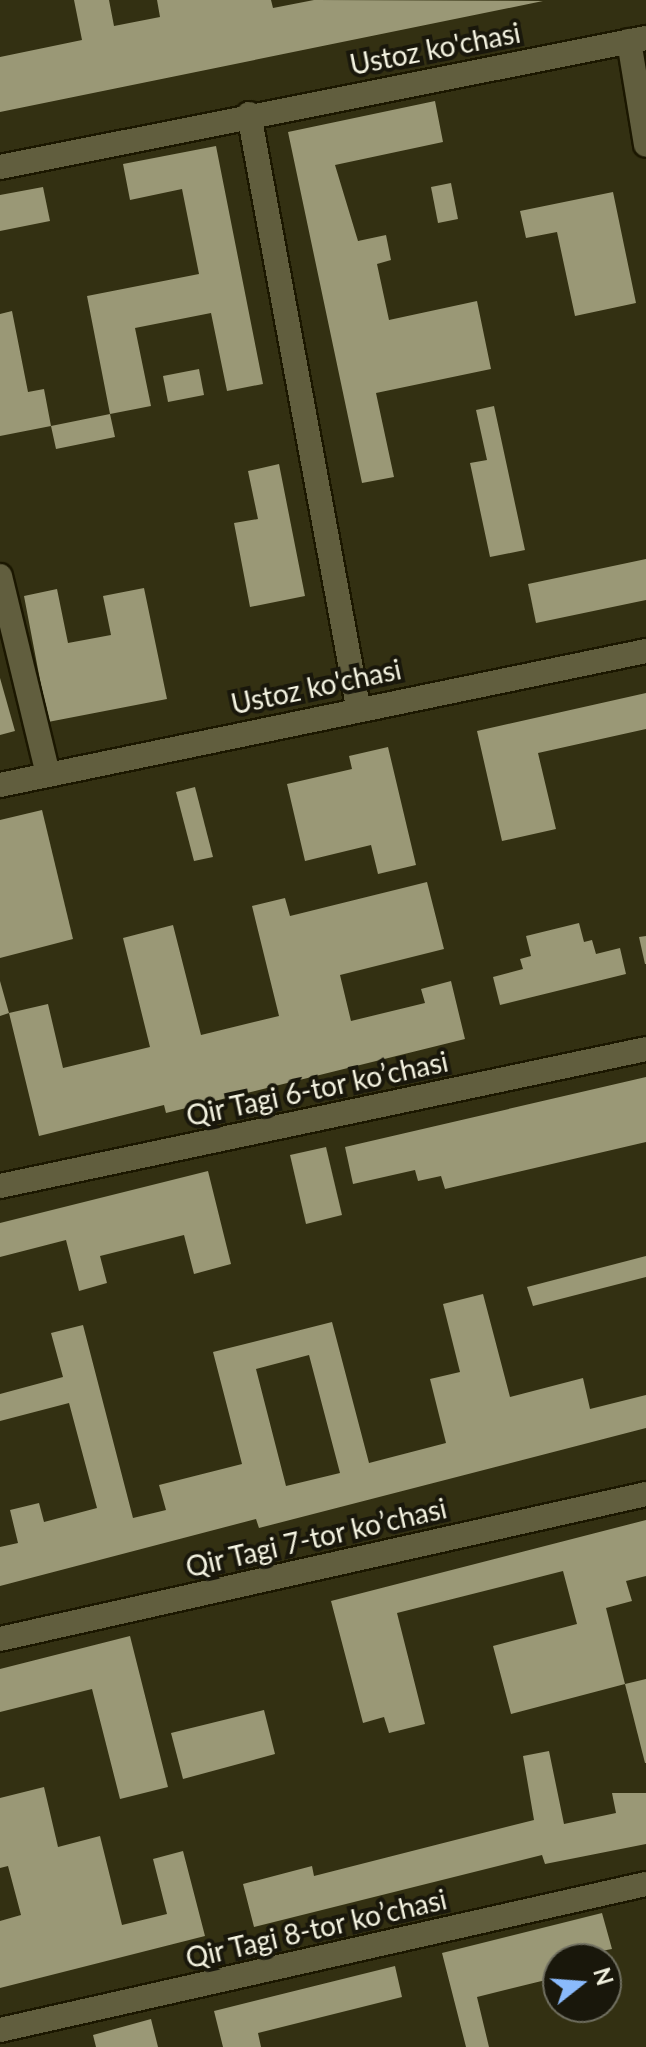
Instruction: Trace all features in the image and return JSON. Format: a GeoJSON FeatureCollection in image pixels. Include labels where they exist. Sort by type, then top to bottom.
{"type":"FeatureCollection","features":[{"type":"Feature","properties":{"kind":"street","name":"Ustoz ko'chasi"},"geometry":{"type":"LineString","coordinates":[[0,167],[249,114],[638,40]]}},
{"type":"Feature","properties":{"kind":"street"},"geometry":{"type":"LineString","coordinates":[[638,40],[646,145]]}},
{"type":"Feature","properties":{"kind":"street"},"geometry":{"type":"LineString","coordinates":[[249,114],[358,707]]}},
{"type":"Feature","properties":{"kind":"street"},"geometry":{"type":"LineString","coordinates":[[0,576],[48,774]]}},
{"type":"Feature","properties":{"kind":"street","name":"Ustoz ko'chasi"},"geometry":{"type":"LineString","coordinates":[[0,785],[358,707],[646,651]]}},
{"type":"Feature","properties":{"kind":"street","name":"Qir Tagi 6-tor koʼchasi"},"geometry":{"type":"LineString","coordinates":[[0,1186],[646,1049]]}},
{"type":"Feature","properties":{"kind":"street","name":"Qir Tagi 7-tor koʼchasi"},"geometry":{"type":"LineString","coordinates":[[0,1639],[646,1494]]}},
{"type":"Feature","properties":{"kind":"street","name":"Qir Tagi 8-tor koʼchasi"},"geometry":{"type":"LineString","coordinates":[[0,2030],[646,1884]]}},
{"type":"Feature","properties":{"kind":"building"},"geometry":{"type":"Polygon","coordinates":[[[74,0],[109,0],[114,26],[160,17],[157,0],[271,0],[273,8],[314,0],[543,1],[0,112],[0,57],[82,40],[74,0]]]}},
{"type":"Feature","properties":{"kind":"building"},"geometry":{"type":"Polygon","coordinates":[[[435,101],[443,142],[335,165],[358,241],[386,235],[391,260],[377,264],[389,320],[477,301],[491,369],[376,393],[394,477],[362,483],[288,132],[435,101]]]}},
{"type":"Feature","properties":{"kind":"building"},"geometry":{"type":"Polygon","coordinates":[[[216,146],[263,384],[227,391],[211,313],[135,328],[151,406],[110,414],[87,296],[199,274],[182,189],[130,200],[123,164],[216,146]]]}},
{"type":"Feature","properties":{"kind":"building"},"geometry":{"type":"Polygon","coordinates":[[[451,183],[458,219],[438,223],[431,187],[451,183]]]}},
{"type":"Feature","properties":{"kind":"building"},"geometry":{"type":"Polygon","coordinates":[[[43,187],[50,221],[0,231],[0,195],[43,187]]]}},
{"type":"Feature","properties":{"kind":"building"},"geometry":{"type":"Polygon","coordinates":[[[613,192],[636,303],[575,316],[557,232],[526,238],[520,211],[613,192]]]}},
{"type":"Feature","properties":{"kind":"building"},"geometry":{"type":"Polygon","coordinates":[[[12,311],[28,392],[44,389],[51,426],[0,436],[0,314],[12,311]]]}},
{"type":"Feature","properties":{"kind":"building"},"geometry":{"type":"Polygon","coordinates":[[[199,369],[204,395],[168,402],[163,376],[199,369]]]}},
{"type":"Feature","properties":{"kind":"building"},"geometry":{"type":"Polygon","coordinates":[[[494,406],[525,550],[490,557],[470,463],[487,460],[476,410],[494,406]]]}},
{"type":"Feature","properties":{"kind":"building"},"geometry":{"type":"Polygon","coordinates":[[[110,414],[115,437],[56,449],[51,426],[110,414]]]}},
{"type":"Feature","properties":{"kind":"building"},"geometry":{"type":"Polygon","coordinates":[[[279,464],[305,596],[250,607],[234,523],[258,519],[248,471],[279,464]]]}},
{"type":"Feature","properties":{"kind":"building"},"geometry":{"type":"Polygon","coordinates":[[[646,559],[646,600],[536,623],[528,584],[646,559]]]}},
{"type":"Feature","properties":{"kind":"building"},"geometry":{"type":"Polygon","coordinates":[[[144,588],[167,699],[48,722],[24,596],[57,589],[68,643],[111,635],[103,596],[144,588]]]}},
{"type":"Feature","properties":{"kind":"building"},"geometry":{"type":"Polygon","coordinates":[[[0,678],[15,731],[0,735],[0,678]]]}},
{"type":"Feature","properties":{"kind":"building"},"geometry":{"type":"Polygon","coordinates":[[[646,693],[646,729],[538,753],[556,829],[502,841],[477,731],[646,693]]]}},
{"type":"Feature","properties":{"kind":"building"},"geometry":{"type":"Polygon","coordinates":[[[388,747],[416,865],[378,874],[371,845],[305,861],[287,784],[352,769],[349,756],[388,747]]]}},
{"type":"Feature","properties":{"kind":"building"},"geometry":{"type":"Polygon","coordinates":[[[195,787],[213,857],[194,861],[176,792],[195,787]]]}},
{"type":"Feature","properties":{"kind":"building"},"geometry":{"type":"Polygon","coordinates":[[[42,810],[73,939],[0,958],[0,820],[42,810]]]}},
{"type":"Feature","properties":{"kind":"building"},"geometry":{"type":"Polygon","coordinates":[[[427,882],[444,949],[340,975],[351,1021],[425,1003],[421,989],[451,981],[465,1039],[166,1113],[164,1105],[39,1136],[9,1013],[48,1004],[63,1068],[150,1047],[123,938],[173,925],[201,1035],[279,1016],[252,906],[285,898],[290,916],[427,882]]]}},
{"type":"Feature","properties":{"kind":"building"},"geometry":{"type":"Polygon","coordinates":[[[579,923],[584,942],[592,940],[596,954],[620,948],[626,974],[500,1005],[493,977],[523,969],[520,959],[531,956],[526,936],[579,923]]]}},
{"type":"Feature","properties":{"kind":"building"},"geometry":{"type":"Polygon","coordinates":[[[646,936],[646,964],[645,964],[639,937],[646,936]]]}},
{"type":"Feature","properties":{"kind":"building"},"geometry":{"type":"Polygon","coordinates":[[[0,981],[9,1013],[0,1016],[0,981]]]}},
{"type":"Feature","properties":{"kind":"building"},"geometry":{"type":"Polygon","coordinates":[[[646,1077],[646,1142],[445,1189],[441,1176],[418,1181],[415,1170],[353,1184],[345,1147],[646,1077]]]}},
{"type":"Feature","properties":{"kind":"building"},"geometry":{"type":"Polygon","coordinates":[[[326,1147],[342,1215],[306,1224],[290,1155],[326,1147]]]}},
{"type":"Feature","properties":{"kind":"building"},"geometry":{"type":"Polygon","coordinates":[[[208,1171],[231,1264],[194,1274],[184,1235],[100,1256],[107,1283],[79,1291],[66,1240],[0,1257],[0,1223],[208,1171]]]}},
{"type":"Feature","properties":{"kind":"building"},"geometry":{"type":"Polygon","coordinates":[[[646,1256],[646,1277],[533,1306],[527,1287],[646,1256]]]}},
{"type":"Feature","properties":{"kind":"building"},"geometry":{"type":"Polygon","coordinates":[[[483,1294],[510,1397],[583,1378],[590,1409],[646,1395],[646,1428],[259,1528],[256,1519],[0,1586],[0,1547],[18,1543],[10,1510],[39,1503],[44,1522],[97,1508],[69,1403],[0,1421],[0,1394],[63,1377],[51,1333],[83,1325],[133,1518],[166,1510],[159,1485],[242,1464],[213,1352],[332,1322],[369,1463],[446,1443],[430,1379],[460,1372],[443,1304],[483,1294]],[[309,1355],[256,1369],[286,1486],[340,1473],[309,1355]]]}},
{"type":"Feature","properties":{"kind":"building"},"geometry":{"type":"Polygon","coordinates":[[[646,1520],[646,1576],[626,1581],[632,1601],[606,1608],[625,1684],[511,1714],[493,1646],[577,1624],[563,1571],[397,1613],[425,1724],[389,1733],[384,1717],[363,1723],[331,1601],[646,1520]]]}},
{"type":"Feature","properties":{"kind":"building"},"geometry":{"type":"Polygon","coordinates":[[[130,1636],[168,1787],[120,1799],[92,1689],[0,1712],[0,1669],[130,1636]]]}},
{"type":"Feature","properties":{"kind":"building"},"geometry":{"type":"Polygon","coordinates":[[[646,1679],[646,1763],[645,1763],[625,1684],[646,1679]]]}},
{"type":"Feature","properties":{"kind":"building"},"geometry":{"type":"Polygon","coordinates":[[[264,1710],[275,1754],[183,1779],[171,1733],[264,1710]]]}},
{"type":"Feature","properties":{"kind":"building"},"geometry":{"type":"Polygon","coordinates":[[[549,1751],[564,1824],[616,1813],[612,1793],[646,1793],[646,1844],[545,1864],[542,1855],[254,1927],[243,1884],[312,1866],[314,1876],[534,1820],[523,1756],[549,1751]]]}},
{"type":"Feature","properties":{"kind":"building"},"geometry":{"type":"Polygon","coordinates":[[[44,1787],[58,1847],[100,1836],[122,1925],[167,1914],[153,1859],[183,1851],[205,1936],[0,1988],[0,1921],[21,1915],[8,1866],[0,1868],[0,1798],[44,1787]]]}},
{"type":"Feature","properties":{"kind":"building"},"geometry":{"type":"Polygon","coordinates":[[[602,1913],[610,1943],[542,1943],[542,1981],[477,1997],[489,2047],[466,2047],[442,1953],[602,1913]]]}},
{"type":"Feature","properties":{"kind":"building"},"geometry":{"type":"Polygon","coordinates":[[[395,1966],[402,1997],[258,2033],[261,2047],[223,2047],[214,2011],[395,1966]]]}},
{"type":"Feature","properties":{"kind":"building"},"geometry":{"type":"Polygon","coordinates":[[[151,2019],[158,2047],[96,2047],[93,2035],[151,2019]]]}}]}
